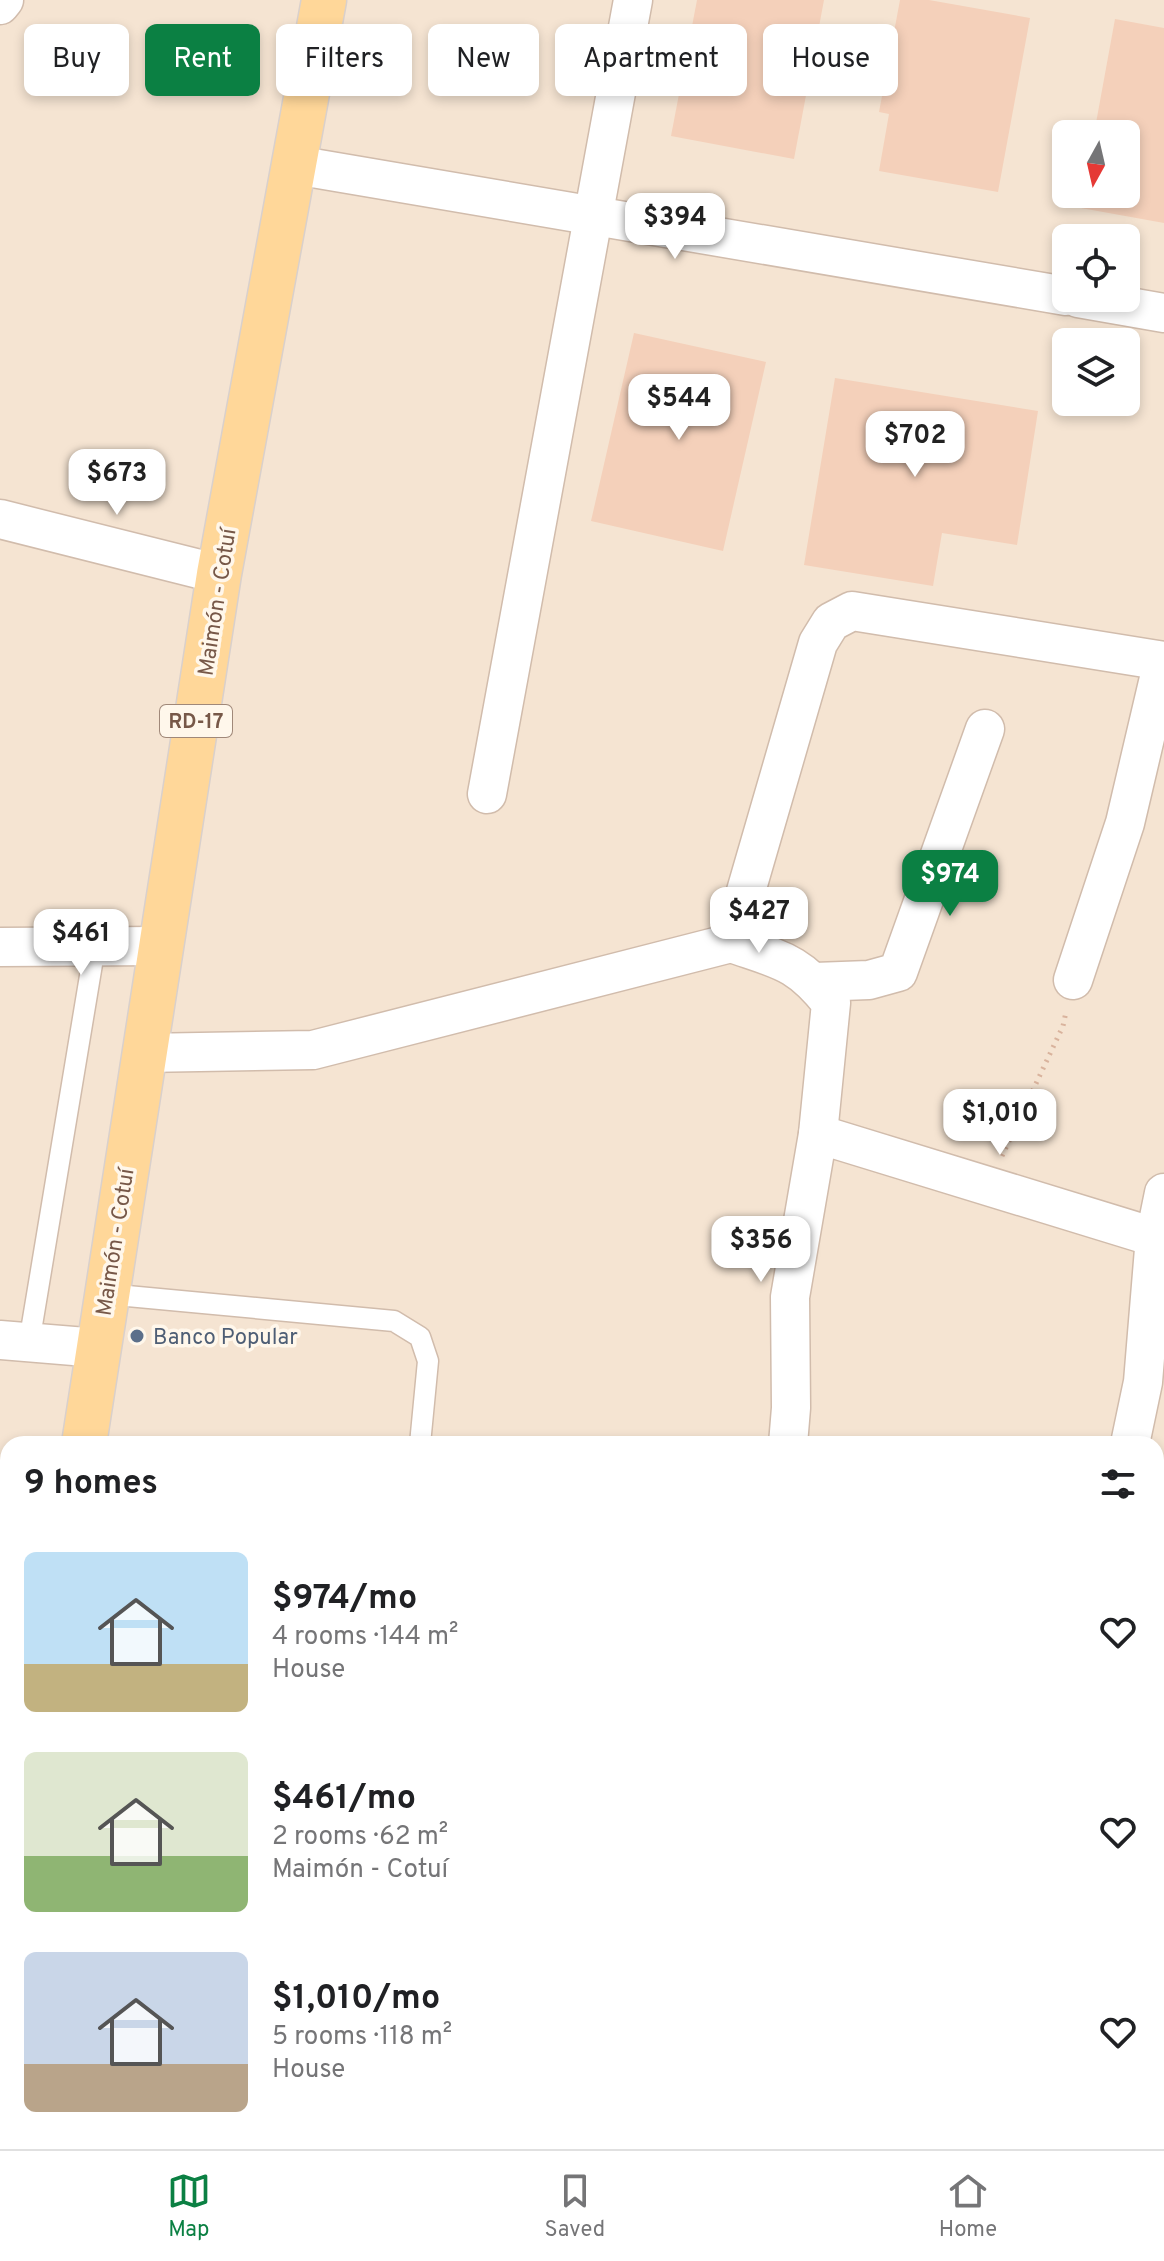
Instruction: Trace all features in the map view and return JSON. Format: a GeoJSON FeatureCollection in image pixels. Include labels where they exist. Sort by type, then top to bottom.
{"type":"FeatureCollection","features":[{"type":"Feature","properties":{"kind":"main road","name":"Maimón - Cotuí"},"geometry":{"type":"LineString","coordinates":[[85,1436],[219,574],[324,0]]}},
{"type":"Feature","properties":{"kind":"street"},"geometry":{"type":"LineString","coordinates":[[0,5],[4,0]]}},
{"type":"Feature","properties":{"kind":"street"},"geometry":{"type":"LineString","coordinates":[[487,794],[633,0]]}},
{"type":"Feature","properties":{"kind":"street"},"geometry":{"type":"LineString","coordinates":[[295,165],[1052,294]]}},
{"type":"Feature","properties":{"kind":"street"},"geometry":{"type":"LineString","coordinates":[[1140,309],[1164,313]]}},
{"type":"Feature","properties":{"kind":"street"},"geometry":{"type":"LineString","coordinates":[[0,519],[219,574]]}},
{"type":"Feature","properties":{"kind":"street"},"geometry":{"type":"LineString","coordinates":[[731,943],[818,643],[831,622],[852,611],[1164,661],[1125,823],[1073,980]]}},
{"type":"Feature","properties":{"kind":"street"},"geometry":{"type":"LineString","coordinates":[[815,982],[869,980],[898,972],[985,729]]}},
{"type":"Feature","properties":{"kind":"street"},"geometry":{"type":"LineString","coordinates":[[143,1053],[313,1050],[731,943],[792,964],[815,982],[831,1003],[818,1134],[790,1297],[789,1436]]}},
{"type":"Feature","properties":{"kind":"street"},"geometry":{"type":"LineString","coordinates":[[0,947],[161,946]]}},
{"type":"Feature","properties":{"kind":"street"},"geometry":{"type":"LineString","coordinates":[[818,1134],[1160,1239]]}},
{"type":"Feature","properties":{"kind":"street"},"geometry":{"type":"LineString","coordinates":[[1132,1436],[1143,1382],[1160,1239],[1160,1205],[1164,1193]]}},
{"type":"Feature","properties":{"kind":"street"},"geometry":{"type":"LineString","coordinates":[[15,1341],[98,1348]]}},
{"type":"Feature","properties":{"kind":"lane"},"geometry":{"type":"LineString","coordinates":[[15,1341],[95,946]]}},
{"type":"Feature","properties":{"kind":"lane"},"geometry":{"type":"LineString","coordinates":[[106,1294],[394,1321],[420,1337],[428,1361],[421,1436]]}},
{"type":"Feature","properties":{"kind":"path"},"geometry":{"type":"LineString","coordinates":[[987,1186],[1063,1026],[1073,980]]}},
{"type":"Feature","properties":{"kind":"shaded area"},"geometry":{"type":"Polygon","coordinates":[[[0,0],[1164,0],[1164,1436],[0,1436],[0,0]]]}},
{"type":"Feature","properties":{"kind":"building"},"geometry":{"type":"Polygon","coordinates":[[[697,0],[824,0],[819,24],[763,24],[763,96],[806,96],[794,159],[671,136],[679,96],[747,96],[747,24],[692,24],[697,0]]]}},
{"type":"Feature","properties":{"kind":"building"},"geometry":{"type":"Polygon","coordinates":[[[900,0],[929,0],[1030,18],[998,192],[879,171],[889,114],[879,112],[882,96],[898,96],[898,24],[896,24],[900,0]]]}},
{"type":"Feature","properties":{"kind":"building"},"geometry":{"type":"Polygon","coordinates":[[[1115,19],[1164,28],[1164,223],[1081,208],[1140,208],[1140,120],[1097,120],[1115,19]]]}},
{"type":"Feature","properties":{"kind":"building"},"geometry":{"type":"Polygon","coordinates":[[[634,333],[766,362],[723,551],[591,521],[634,333]]]}},
{"type":"Feature","properties":{"kind":"building"},"geometry":{"type":"Polygon","coordinates":[[[835,378],[1038,411],[1017,545],[942,533],[933,586],[804,565],[835,378]]]}},
{"type":"Feature","properties":{"kind":"place","name":"Banco Popular"},"geometry":{"type":"Point","coordinates":[137,1336]}}]}
